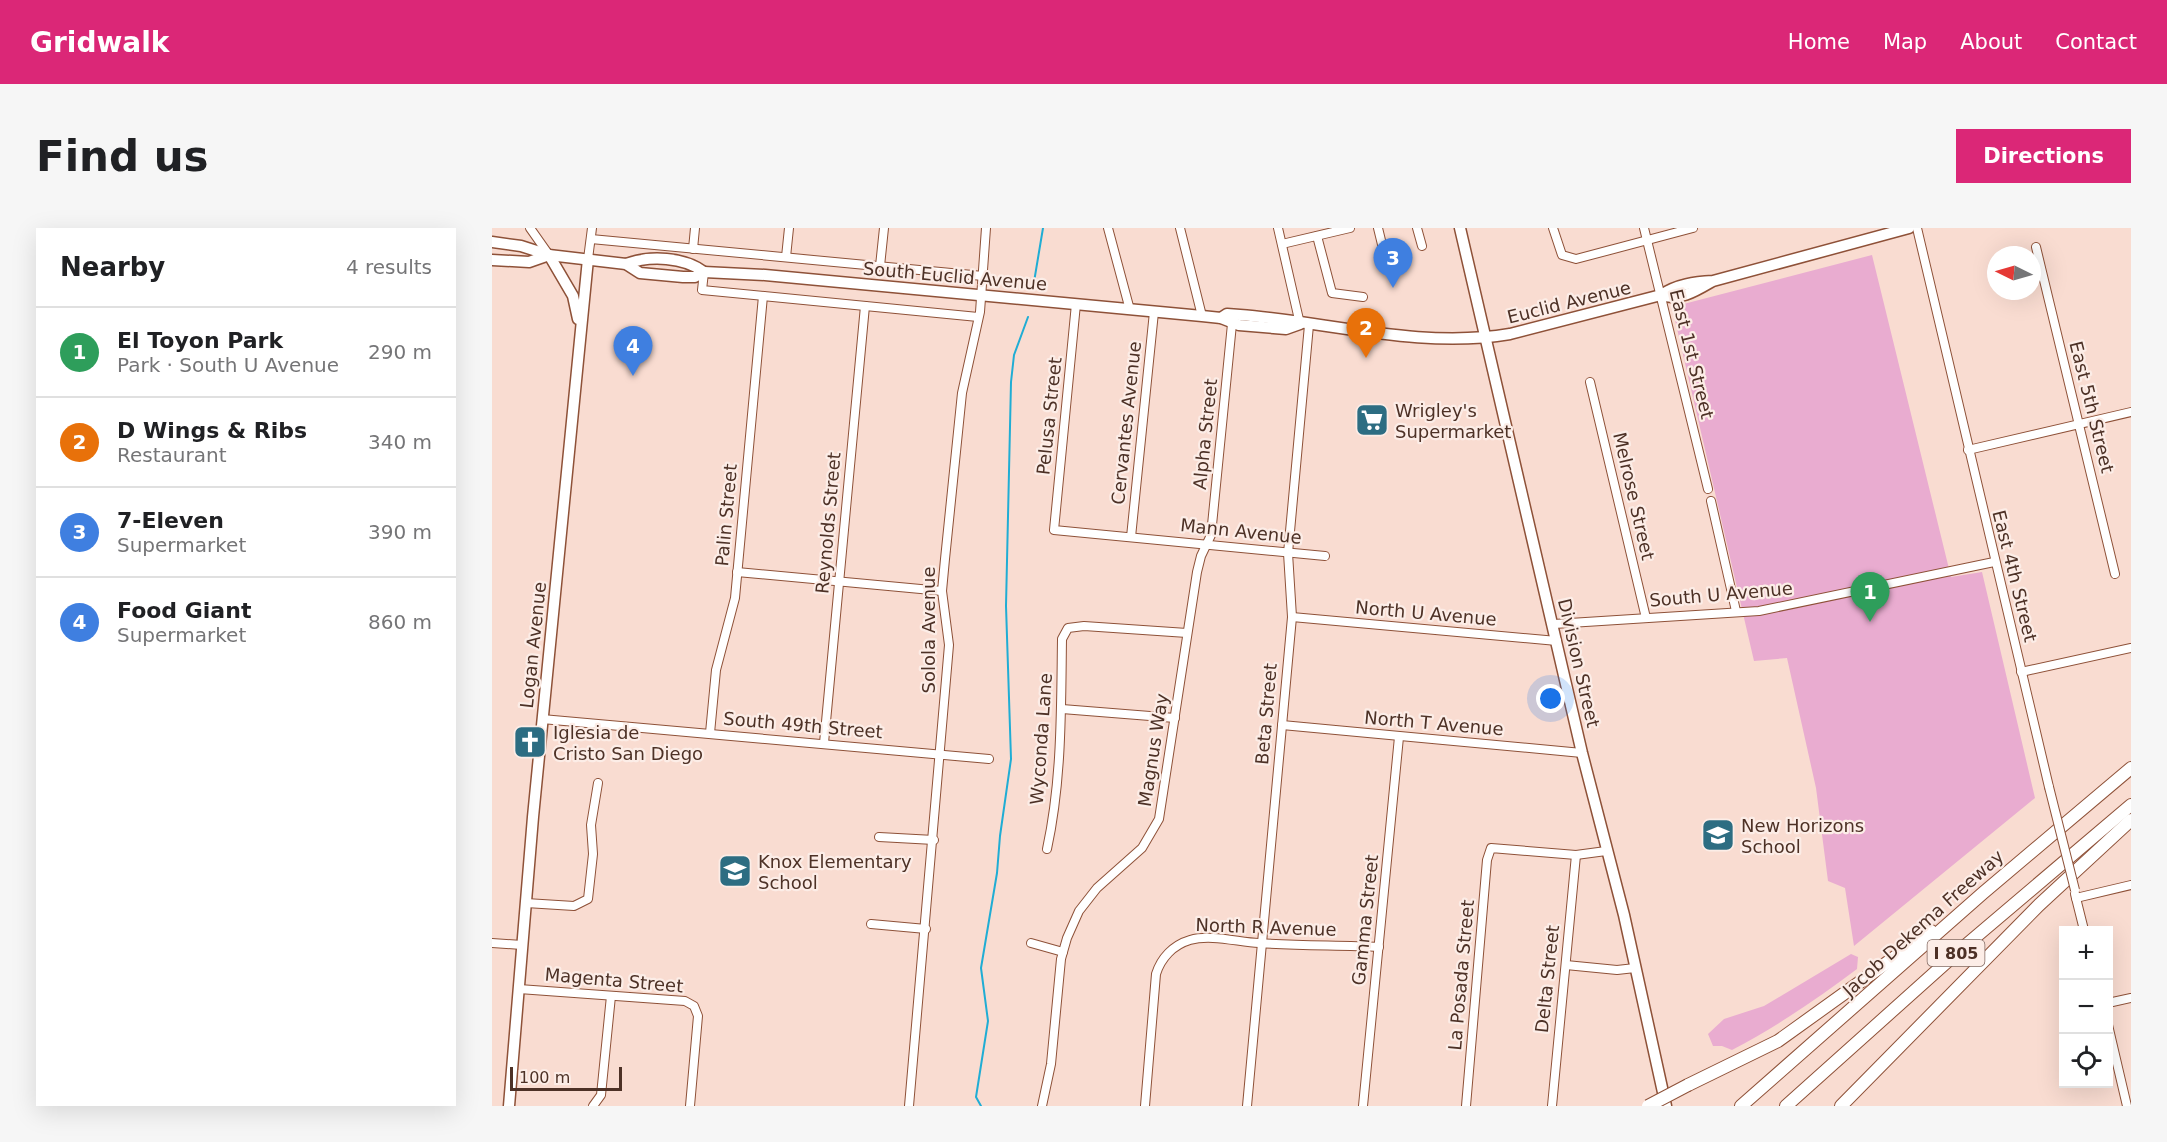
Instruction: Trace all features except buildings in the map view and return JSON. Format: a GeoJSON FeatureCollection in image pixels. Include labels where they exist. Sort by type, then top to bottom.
{"type":"FeatureCollection","features":[{"type":"Feature","properties":{"kind":"highway","name":"Jacob Dekema Freeway"},"geometry":{"type":"LineString","coordinates":[[1741,1106],[1983,893],[2131,768]]}},
{"type":"Feature","properties":{"kind":"highway","name":"I 805"},"geometry":{"type":"LineString","coordinates":[[1786,1106],[1959,951],[2131,805]]}},
{"type":"Feature","properties":{"kind":"highway"},"geometry":{"type":"LineString","coordinates":[[1841,1106],[2039,905],[2131,820]]}},
{"type":"Feature","properties":{"kind":"highway"},"geometry":{"type":"LineString","coordinates":[[1648,1106],[1778,1041],[1983,893]]}},
{"type":"Feature","properties":{"kind":"main road","name":"Division Street"},"geometry":{"type":"LineString","coordinates":[[1460,228],[1666,1106]]}},
{"type":"Feature","properties":{"kind":"main road","name":"Euclid Avenue"},"geometry":{"type":"LineString","coordinates":[[1305,325],[1416,336],[1485,339],[1661,295],[1672,299],[1692,293],[1713,281],[1908,228]]}},
{"type":"Feature","properties":{"kind":"main road","name":"South Euclid Avenue"},"geometry":{"type":"LineString","coordinates":[[492,243],[521,246],[549,255],[627,264],[640,273],[683,277],[695,277],[704,272],[765,275],[1221,318]]}},
{"type":"Feature","properties":{"kind":"main road","name":"South Euclid Avenue"},"geometry":{"type":"LineString","coordinates":[[492,260],[529,262],[549,255]]}},
{"type":"Feature","properties":{"kind":"main road","name":"Logan Avenue"},"geometry":{"type":"LineString","coordinates":[[549,255],[573,296],[581,331]]}},
{"type":"Feature","properties":{"kind":"main road","name":"Logan Avenue"},"geometry":{"type":"LineString","coordinates":[[509,1106],[542,719],[588,260]]}},
{"type":"Feature","properties":{"kind":"main road"},"geometry":{"type":"LineString","coordinates":[[1227,314],[1240,315],[1283,319],[1305,325],[1286,328],[1232,324],[1221,318],[1227,314]]}},
{"type":"Feature","properties":{"kind":"street"},"geometry":{"type":"LineString","coordinates":[[530,228],[549,255]]}},
{"type":"Feature","properties":{"kind":"street","name":"Logan Avenue"},"geometry":{"type":"LineString","coordinates":[[588,260],[592,228]]}},
{"type":"Feature","properties":{"kind":"street"},"geometry":{"type":"LineString","coordinates":[[693,249],[695,228]]}},
{"type":"Feature","properties":{"kind":"street"},"geometry":{"type":"LineString","coordinates":[[786,257],[789,228]]}},
{"type":"Feature","properties":{"kind":"street"},"geometry":{"type":"LineString","coordinates":[[880,266],[884,228]]}},
{"type":"Feature","properties":{"kind":"street","name":"Solola Avenue"},"geometry":{"type":"LineString","coordinates":[[909,1106],[934,840],[949,645],[942,591],[962,393],[975,342],[982,295],[986,228]]}},
{"type":"Feature","properties":{"kind":"street"},"geometry":{"type":"LineString","coordinates":[[1108,228],[1130,310]]}},
{"type":"Feature","properties":{"kind":"street"},"geometry":{"type":"LineString","coordinates":[[1180,228],[1202,315]]}},
{"type":"Feature","properties":{"kind":"street","name":"Beta Street"},"geometry":{"type":"LineString","coordinates":[[1247,1106],[1292,616],[1288,553],[1305,325],[1278,228]]}},
{"type":"Feature","properties":{"kind":"street"},"geometry":{"type":"LineString","coordinates":[[1282,244],[1350,228]]}},
{"type":"Feature","properties":{"kind":"street"},"geometry":{"type":"LineString","coordinates":[[1378,228],[1386,261]]}},
{"type":"Feature","properties":{"kind":"street"},"geometry":{"type":"LineString","coordinates":[[1417,228],[1422,246]]}},
{"type":"Feature","properties":{"kind":"street"},"geometry":{"type":"LineString","coordinates":[[1553,228],[1562,255],[1575,259],[1693,228]]}},
{"type":"Feature","properties":{"kind":"street","name":"East 1st Street"},"geometry":{"type":"LineString","coordinates":[[1644,228],[1708,489]]}},
{"type":"Feature","properties":{"kind":"street","name":"East 4th Street"},"geometry":{"type":"LineString","coordinates":[[1917,228],[1994,562],[2083,926]]}},
{"type":"Feature","properties":{"kind":"street"},"geometry":{"type":"LineString","coordinates":[[1317,236],[1332,293],[1364,297]]}},
{"type":"Feature","properties":{"kind":"street"},"geometry":{"type":"LineString","coordinates":[[591,238],[983,276]]}},
{"type":"Feature","properties":{"kind":"street","name":"East 5th Street"},"geometry":{"type":"LineString","coordinates":[[2041,268],[2115,574]]}},
{"type":"Feature","properties":{"kind":"street"},"geometry":{"type":"LineString","coordinates":[[704,272],[702,290],[978,317]]}},
{"type":"Feature","properties":{"kind":"street","name":"Palin Street"},"geometry":{"type":"LineString","coordinates":[[710,733],[715,677],[735,598],[763,296]]}},
{"type":"Feature","properties":{"kind":"street","name":"Pelusa Street"},"geometry":{"type":"LineString","coordinates":[[1054,530],[1076,304]]}},
{"type":"Feature","properties":{"kind":"street","name":"Reynolds Street"},"geometry":{"type":"LineString","coordinates":[[824,743],[865,306]]}},
{"type":"Feature","properties":{"kind":"street","name":"Cervantes Avenue"},"geometry":{"type":"LineString","coordinates":[[1131,537],[1154,312]]}},
{"type":"Feature","properties":{"kind":"street","name":"Alpha Street"},"geometry":{"type":"LineString","coordinates":[[1206,545],[1211,535],[1232,324]]}},
{"type":"Feature","properties":{"kind":"street","name":"Melrose Street"},"geometry":{"type":"LineString","coordinates":[[1590,382],[1646,618]]}},
{"type":"Feature","properties":{"kind":"street"},"geometry":{"type":"LineString","coordinates":[[1968,450],[2131,412]]}},
{"type":"Feature","properties":{"kind":"street"},"geometry":{"type":"LineString","coordinates":[[1711,501],[1736,611]]}},
{"type":"Feature","properties":{"kind":"street","name":"Mann Avenue"},"geometry":{"type":"LineString","coordinates":[[1054,530],[1325,556]]}},
{"type":"Feature","properties":{"kind":"street","name":"Magnus Way"},"geometry":{"type":"LineString","coordinates":[[1042,1106],[1051,1064],[1063,952],[1079,911],[1097,888],[1149,839],[1159,819],[1200,556],[1206,545]]}},
{"type":"Feature","properties":{"kind":"street","name":"South U Avenue"},"geometry":{"type":"LineString","coordinates":[[1554,624],[1759,611],[1822,600],[1943,571],[1994,562]]}},
{"type":"Feature","properties":{"kind":"street"},"geometry":{"type":"LineString","coordinates":[[737,572],[942,591]]}},
{"type":"Feature","properties":{"kind":"street","name":"North U Avenue"},"geometry":{"type":"LineString","coordinates":[[1292,616],[1557,641]]}},
{"type":"Feature","properties":{"kind":"street","name":"Wyconda Lane"},"geometry":{"type":"LineString","coordinates":[[1047,849],[1058,772],[1062,709],[1062,639],[1066,631],[1068,628],[1084,626],[1187,633]]}},
{"type":"Feature","properties":{"kind":"street"},"geometry":{"type":"LineString","coordinates":[[2021,672],[2131,648]]}},
{"type":"Feature","properties":{"kind":"street"},"geometry":{"type":"LineString","coordinates":[[1062,709],[1175,718]]}},
{"type":"Feature","properties":{"kind":"street","name":"South 49th Street"},"geometry":{"type":"LineString","coordinates":[[542,719],[989,759]]}},
{"type":"Feature","properties":{"kind":"street","name":"North T Avenue"},"geometry":{"type":"LineString","coordinates":[[1282,725],[1582,753]]}},
{"type":"Feature","properties":{"kind":"street","name":"Gamma Street"},"geometry":{"type":"LineString","coordinates":[[1363,1106],[1399,737]]}},
{"type":"Feature","properties":{"kind":"street"},"geometry":{"type":"LineString","coordinates":[[526,903],[574,906],[588,899],[593,854],[591,819],[598,783]]}},
{"type":"Feature","properties":{"kind":"street"},"geometry":{"type":"LineString","coordinates":[[879,837],[934,840]]}},
{"type":"Feature","properties":{"kind":"street","name":"La Posada Street"},"geometry":{"type":"LineString","coordinates":[[1466,1106],[1487,860],[1491,848],[1576,855]]}},
{"type":"Feature","properties":{"kind":"street"},"geometry":{"type":"LineString","coordinates":[[1576,855],[1606,851]]}},
{"type":"Feature","properties":{"kind":"street","name":"Delta Street"},"geometry":{"type":"LineString","coordinates":[[1552,1106],[1576,855]]}},
{"type":"Feature","properties":{"kind":"street"},"geometry":{"type":"LineString","coordinates":[[2076,894],[2131,885]]}},
{"type":"Feature","properties":{"kind":"street"},"geometry":{"type":"LineString","coordinates":[[871,924],[926,929]]}},
{"type":"Feature","properties":{"kind":"street","name":"North R Avenue"},"geometry":{"type":"LineString","coordinates":[[1145,1106],[1154,997],[1159,966],[1170,951],[1184,942],[1205,938],[1262,944],[1378,947]]}},
{"type":"Feature","properties":{"kind":"street"},"geometry":{"type":"LineString","coordinates":[[492,943],[522,945]]}},
{"type":"Feature","properties":{"kind":"street"},"geometry":{"type":"LineString","coordinates":[[1031,943],[1063,952]]}},
{"type":"Feature","properties":{"kind":"street"},"geometry":{"type":"LineString","coordinates":[[1566,965],[1617,970],[1635,968]]}},
{"type":"Feature","properties":{"kind":"street","name":"Magenta Street"},"geometry":{"type":"LineString","coordinates":[[519,989],[685,1001],[694,1006],[698,1016],[690,1106]]}},
{"type":"Feature","properties":{"kind":"street"},"geometry":{"type":"LineString","coordinates":[[593,1106],[601,1095],[611,996]]}},
{"type":"Feature","properties":{"kind":"street"},"geometry":{"type":"LineString","coordinates":[[2113,1003],[2131,998]]}},
{"type":"Feature","properties":{"kind":"street"},"geometry":{"type":"LineString","coordinates":[[2111,1034],[2127,1106]]}},
{"type":"Feature","properties":{"kind":"shaded area"},"geometry":{"type":"Polygon","coordinates":[[[1872,255],[1951,577],[1982,572],[2035,798],[1854,946],[1845,888],[1828,881],[1816,788],[1787,658],[1754,661],[1672,307],[1872,255]]]}},
{"type":"Feature","properties":{"kind":"shaded area"},"geometry":{"type":"Polygon","coordinates":[[[1851,954],[1858,957],[1857,969],[1796,1012],[1732,1050],[1722,1046],[1713,1046],[1708,1034],[1724,1019],[1764,1006],[1851,954]]]}},
{"type":"Feature","properties":{"kind":"waterway"},"geometry":{"type":"LineString","coordinates":[[1033,288],[1043,228]]}},
{"type":"Feature","properties":{"kind":"waterway"},"geometry":{"type":"LineString","coordinates":[[981,1106],[976,1097],[988,1021],[981,968],[997,873],[1011,759],[1006,606],[1011,382],[1014,355],[1028,317]]}},
{"type":"Feature","properties":{"kind":"place","name":"7-Eleven"},"geometry":{"type":"Point","coordinates":[1393,288]}},
{"type":"Feature","properties":{"kind":"place","name":"D Wings & Ribs"},"geometry":{"type":"Point","coordinates":[1366,358]}},
{"type":"Feature","properties":{"kind":"place","name":"Food Giant"},"geometry":{"type":"Point","coordinates":[633,376]}},
{"type":"Feature","properties":{"kind":"place","name":"Wrigley's Supermarket"},"geometry":{"type":"Point","coordinates":[1372,420]}},
{"type":"Feature","properties":{"kind":"place","name":"El Toyon Park"},"geometry":{"type":"Point","coordinates":[1870,622]}},
{"type":"Feature","properties":{"kind":"place","name":"Iglesia de Cristo San Diego"},"geometry":{"type":"Point","coordinates":[530,742]}},
{"type":"Feature","properties":{"kind":"place","name":"New Horizons School"},"geometry":{"type":"Point","coordinates":[1718,835]}},
{"type":"Feature","properties":{"kind":"place","name":"Knox Elementary School"},"geometry":{"type":"Point","coordinates":[735,871]}}]}
